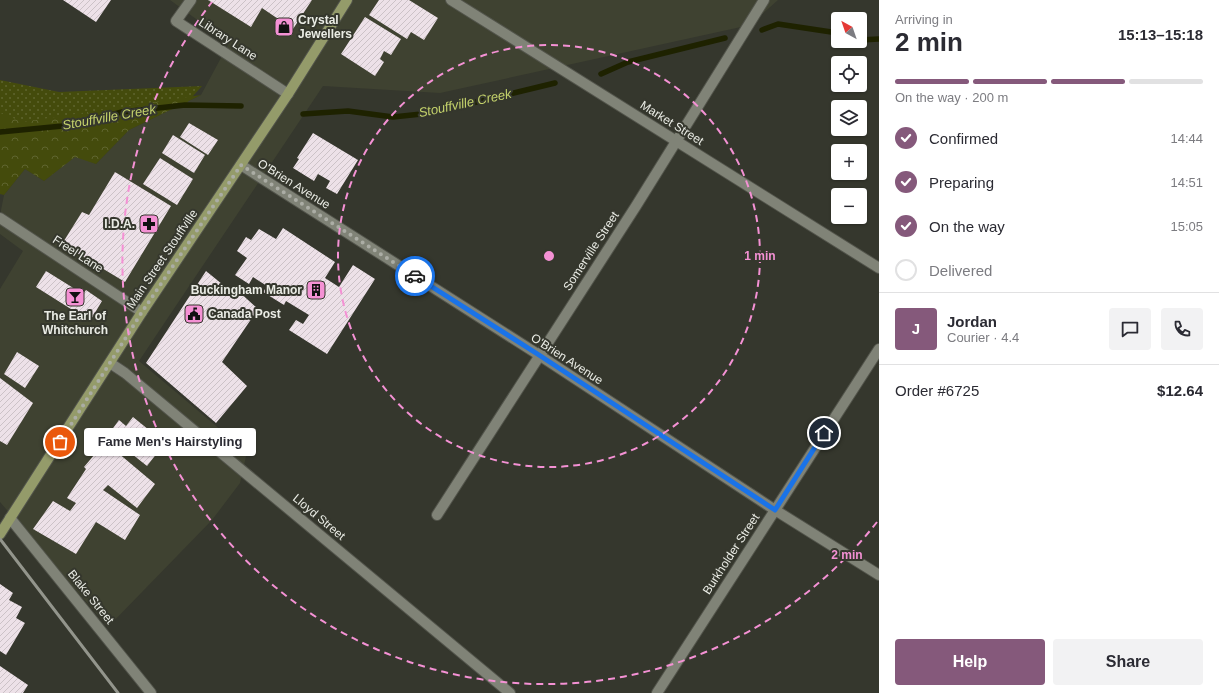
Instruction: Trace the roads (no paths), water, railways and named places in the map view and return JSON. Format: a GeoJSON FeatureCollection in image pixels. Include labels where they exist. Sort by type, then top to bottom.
{"type":"FeatureCollection","features":[{"type":"Feature","properties":{"kind":"main road","name":"Main Street Stouffville"},"geometry":{"type":"LineString","coordinates":[[0,534],[142,312],[288,94],[347,0]]}},
{"type":"Feature","properties":{"kind":"street","name":"Library Lane"},"geometry":{"type":"LineString","coordinates":[[191,0],[176,21],[288,94]]}},
{"type":"Feature","properties":{"kind":"street","name":"Market Street"},"geometry":{"type":"LineString","coordinates":[[450,0],[879,268]]}},
{"type":"Feature","properties":{"kind":"street","name":"Somerville Street"},"geometry":{"type":"LineString","coordinates":[[437,515],[636,206],[764,0]]}},
{"type":"Feature","properties":{"kind":"street","name":"O'Brien Avenue"},"geometry":{"type":"LineString","coordinates":[[241,165],[539,355],[775,510],[879,575]]}},
{"type":"Feature","properties":{"kind":"street","name":"Freel Lane"},"geometry":{"type":"LineString","coordinates":[[0,218],[142,312]]}},
{"type":"Feature","properties":{"kind":"street","name":"Burkholder Street"},"geometry":{"type":"LineString","coordinates":[[657,693],[879,349]]}},
{"type":"Feature","properties":{"kind":"street","name":"Lloyd Street"},"geometry":{"type":"LineString","coordinates":[[110,363],[128,376],[510,693]]}},
{"type":"Feature","properties":{"kind":"street","name":"Blake Street"},"geometry":{"type":"LineString","coordinates":[[10,518],[151,693]]}},
{"type":"Feature","properties":{"kind":"waterway","name":"Stouffville Creek"},"geometry":{"type":"LineString","coordinates":[[762,30],[778,24],[831,32]]}},
{"type":"Feature","properties":{"kind":"waterway","name":"Stouffville Creek"},"geometry":{"type":"LineString","coordinates":[[601,74],[628,62],[725,38]]}},
{"type":"Feature","properties":{"kind":"waterway","name":"Stouffville Creek"},"geometry":{"type":"LineString","coordinates":[[867,40],[879,39]]}},
{"type":"Feature","properties":{"kind":"waterway","name":"Stouffville Creek"},"geometry":{"type":"LineString","coordinates":[[303,114],[348,111],[393,117],[431,113],[555,83]]}},
{"type":"Feature","properties":{"kind":"waterway","name":"Stouffville Creek"},"geometry":{"type":"LineString","coordinates":[[0,132],[73,125],[122,112],[185,105],[241,106]]}},
{"type":"Feature","properties":{"kind":"railway"},"geometry":{"type":"LineString","coordinates":[[0,539],[118,693]]}},
{"type":"Feature","properties":{"kind":"place","name":"Crystal Jewellers"},"geometry":{"type":"Point","coordinates":[284,27]}},
{"type":"Feature","properties":{"kind":"place","name":"I.D.A."},"geometry":{"type":"Point","coordinates":[149,224]}},
{"type":"Feature","properties":{"kind":"place","name":"Buckingham Manor"},"geometry":{"type":"Point","coordinates":[316,290]}},
{"type":"Feature","properties":{"kind":"place","name":"The Earl of Whitchurch"},"geometry":{"type":"Point","coordinates":[75,297]}},
{"type":"Feature","properties":{"kind":"place","name":"Canada Post"},"geometry":{"type":"Point","coordinates":[194,314]}},
{"type":"Feature","properties":{"kind":"place","name":"Fame Men's Hairstyling"},"geometry":{"type":"Point","coordinates":[60,442]}}]}
